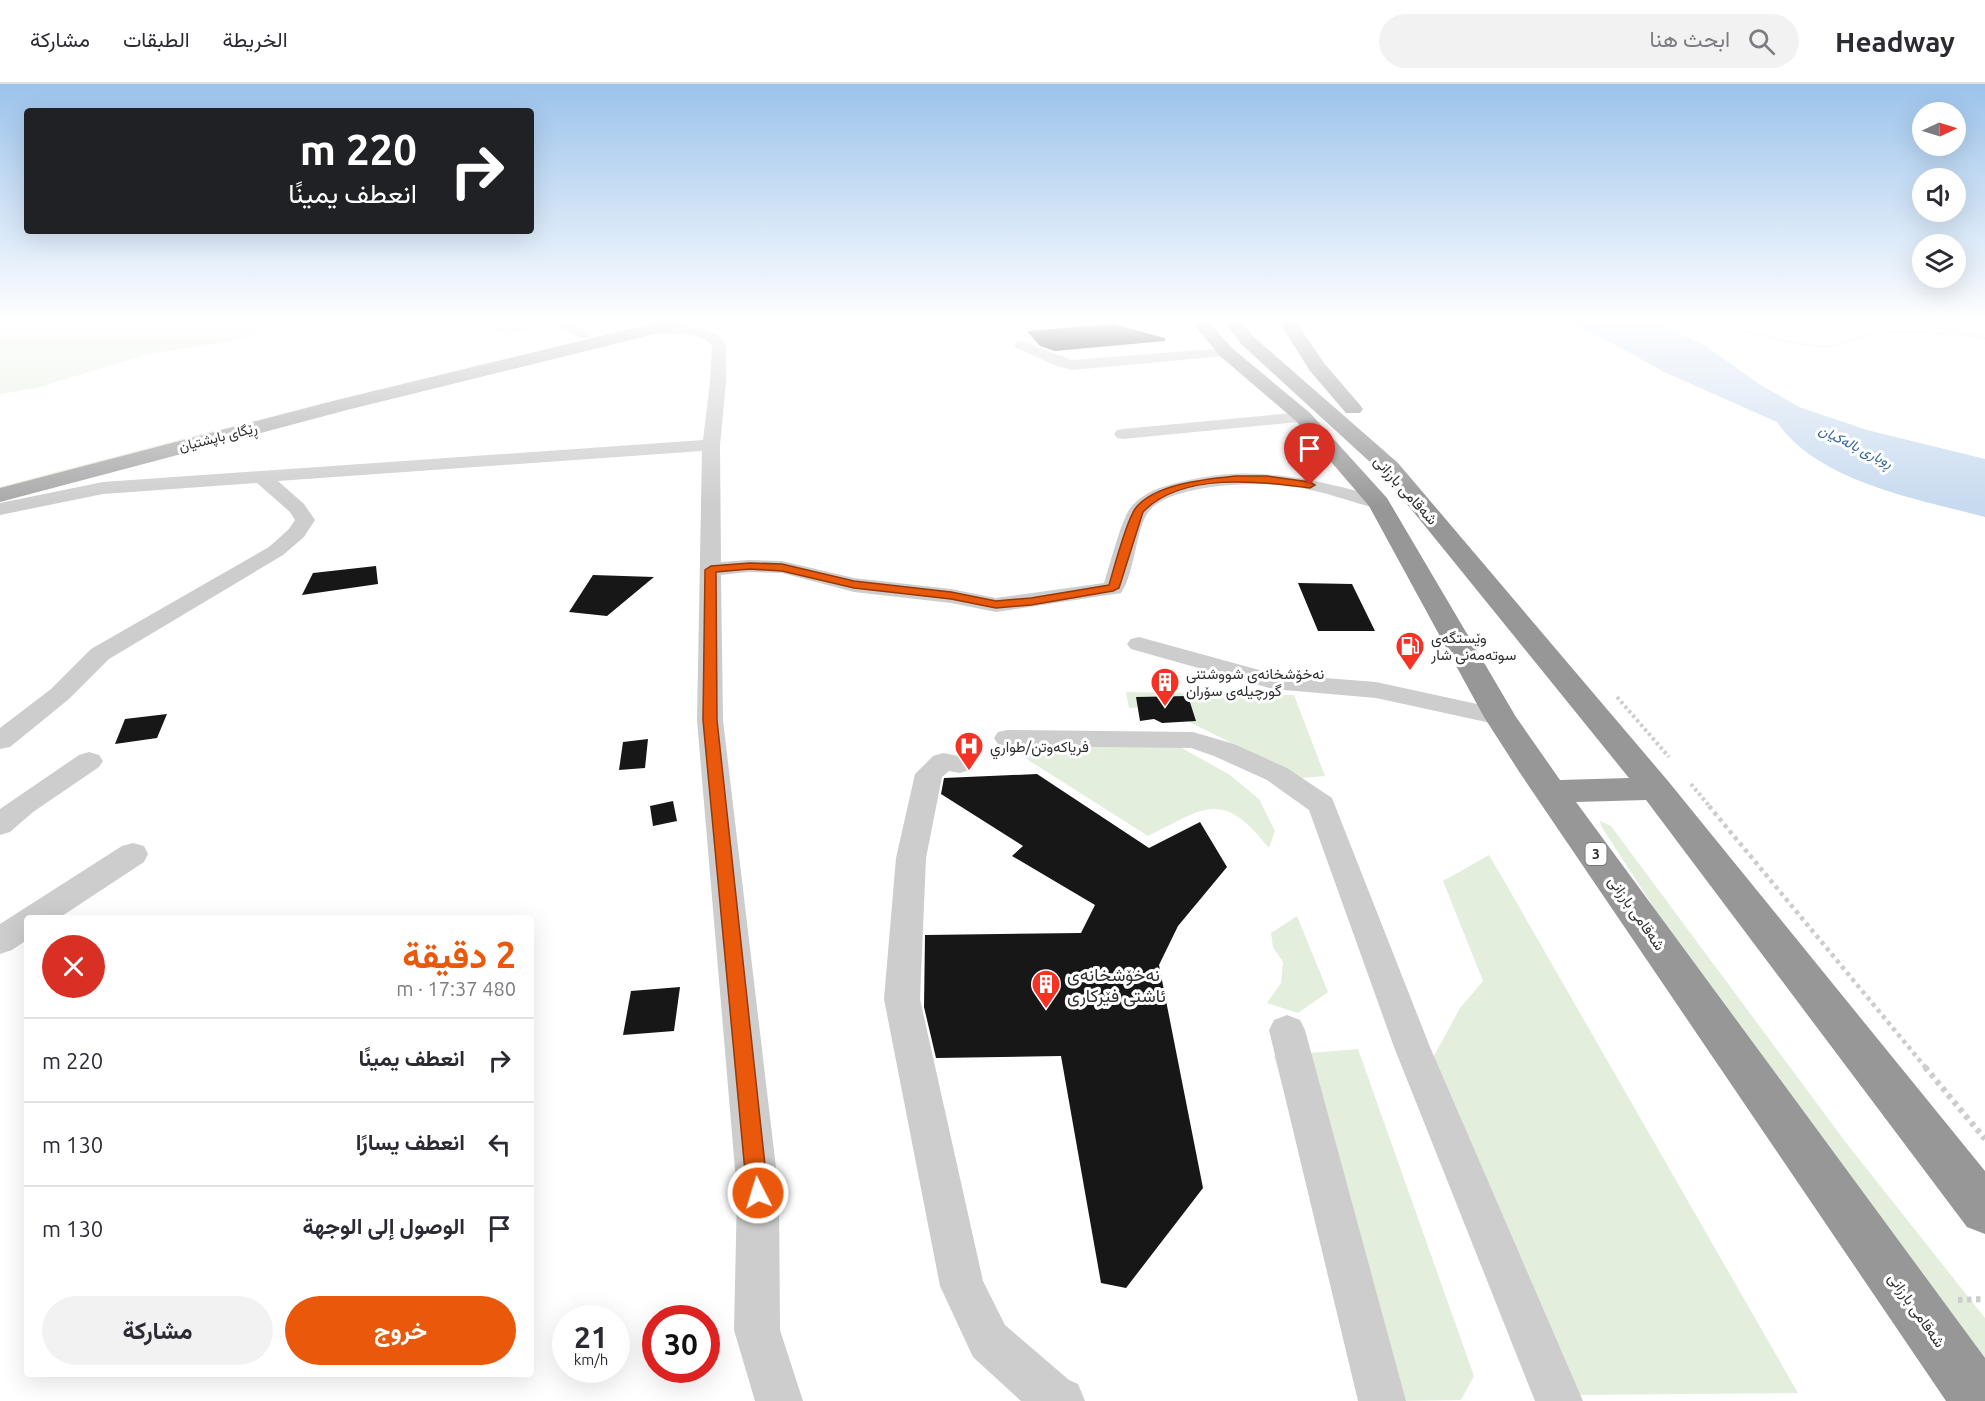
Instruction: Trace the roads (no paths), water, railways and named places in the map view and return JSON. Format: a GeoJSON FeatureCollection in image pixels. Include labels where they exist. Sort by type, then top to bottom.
{"type":"FeatureCollection","features":[{"type":"Feature","properties":{"kind":"highway","name":"شەقامی بارزانی"},"geometry":{"type":"LineString","coordinates":[[1272,383],[1379,503],[1500,717],[1981,1401]]}},
{"type":"Feature","properties":{"kind":"highway","name":"شەقامی بارزانی"},"geometry":{"type":"LineString","coordinates":[[1296,383],[1390,468],[1656,789],[1985,1210]]}},
{"type":"Feature","properties":{"kind":"highway"},"geometry":{"type":"LineString","coordinates":[[1316,383],[1390,468]]}},
{"type":"Feature","properties":{"kind":"highway"},"geometry":{"type":"LineString","coordinates":[[1332,383],[1416,477],[1426,496],[1424,509]]}},
{"type":"Feature","properties":{"kind":"highway"},"geometry":{"type":"LineString","coordinates":[[1551,791],[1656,789]]}},
{"type":"Feature","properties":{"kind":"main road","name":"ڕێگای باپشتیان"},"geometry":{"type":"LineString","coordinates":[[0,483],[383,383]]}},
{"type":"Feature","properties":{"kind":"main road","name":"ڕێگای باپشتیان"},"geometry":{"type":"LineString","coordinates":[[0,495],[423,383]]}},
{"type":"Feature","properties":{"kind":"street"},"geometry":{"type":"LineString","coordinates":[[718,383],[711,444],[710,720],[758,1193],[757,1330],[779,1401]]}},
{"type":"Feature","properties":{"kind":"street"},"geometry":{"type":"LineString","coordinates":[[1123,434],[1303,417]]}},
{"type":"Feature","properties":{"kind":"street"},"geometry":{"type":"LineString","coordinates":[[0,508],[104,488],[711,444]]}},
{"type":"Feature","properties":{"kind":"street"},"geometry":{"type":"LineString","coordinates":[[0,741],[60,694],[100,654],[276,551],[297,533],[305,520],[297,508],[261,476]]}},
{"type":"Feature","properties":{"kind":"street"},"geometry":{"type":"LineString","coordinates":[[711,570],[750,566],[782,567],[854,585],[951,596],[996,605],[1031,602],[1113,588],[1138,511],[1148,501],[1162,493],[1207,481],[1267,479],[1294,481],[1379,503]]}},
{"type":"Feature","properties":{"kind":"street"},"geometry":{"type":"LineString","coordinates":[[1139,644],[1273,681],[1376,690],[1500,717]]}},
{"type":"Feature","properties":{"kind":"street"},"geometry":{"type":"LineString","coordinates":[[1007,738],[1193,740],[1224,750],[1278,774],[1322,805],[1412,1047],[1559,1401]]}},
{"type":"Feature","properties":{"kind":"street"},"geometry":{"type":"LineString","coordinates":[[0,825],[23,805],[89,761]]}},
{"type":"Feature","properties":{"kind":"street"},"geometry":{"type":"LineString","coordinates":[[960,764],[943,762],[929,774],[911,858],[902,999],[962,1286],[989,1341],[1052,1398],[1061,1401]]}},
{"type":"Feature","properties":{"kind":"street"},"geometry":{"type":"LineString","coordinates":[[40,915],[133,855]]}},
{"type":"Feature","properties":{"kind":"street"},"geometry":{"type":"LineString","coordinates":[[0,941],[24,925]]}},
{"type":"Feature","properties":{"kind":"street"},"geometry":{"type":"LineString","coordinates":[[1287,1030],[1382,1401]]}},
{"type":"Feature","properties":{"kind":"water","name":"ڕوباری بالەکیان"},"geometry":{"type":"Polygon","coordinates":[[[1690,383],[1758,383],[1799,407],[1867,430],[1985,459],[1985,517],[1901,495],[1843,474],[1817,460],[1795,443],[1777,422],[1690,383]]]}},
{"type":"Feature","properties":{"kind":"place","name":"وێستگەی سوتەمەنی شار"},"geometry":{"type":"Point","coordinates":[1410,672]}},
{"type":"Feature","properties":{"kind":"place","name":"نەخۆشخانەی شووشتنی گورچیلەی سۆران"},"geometry":{"type":"Point","coordinates":[1165,708]}},
{"type":"Feature","properties":{"kind":"place","name":"فریاکەوتن/طواري"},"geometry":{"type":"Point","coordinates":[969,772]}},
{"type":"Feature","properties":{"kind":"place","name":"نەخۆشخانەی ئاشتی فێرکاری"},"geometry":{"type":"Point","coordinates":[1046,1010]}}]}
